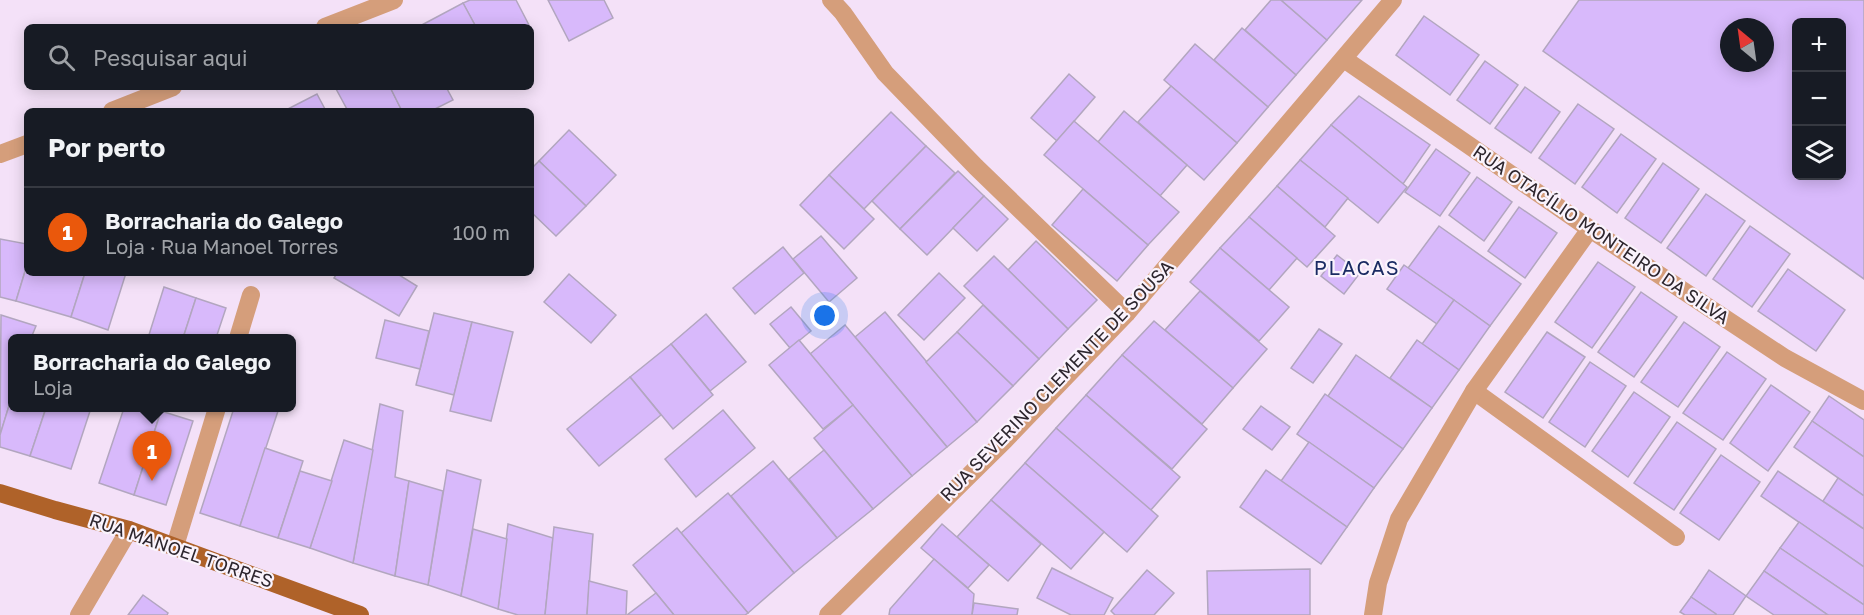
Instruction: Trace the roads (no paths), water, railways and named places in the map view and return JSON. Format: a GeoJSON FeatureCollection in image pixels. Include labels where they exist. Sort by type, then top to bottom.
{"type":"FeatureCollection","features":[{"type":"Feature","properties":{"kind":"main road","name":"RUA MANOEL TORRES"},"geometry":{"type":"LineString","coordinates":[[0,493],[129,530],[360,615]]}},
{"type":"Feature","properties":{"kind":"street"},"geometry":{"type":"LineString","coordinates":[[333,24],[394,0]]}},
{"type":"Feature","properties":{"kind":"street"},"geometry":{"type":"LineString","coordinates":[[831,0],[843,13],[885,73],[976,167],[1127,313]]}},
{"type":"Feature","properties":{"kind":"street","name":"RUA SEVERINO CLEMENTE DE SOUSA"},"geometry":{"type":"LineString","coordinates":[[828,615],[1005,440],[1127,313],[1394,0]]}},
{"type":"Feature","properties":{"kind":"street","name":"RUA OTACÍLIO MONTEIRO DA SILVA"},"geometry":{"type":"LineString","coordinates":[[1344,59],[1590,229],[1785,358],[1864,401]]}},
{"type":"Feature","properties":{"kind":"street"},"geometry":{"type":"LineString","coordinates":[[120,108],[165,90]]}},
{"type":"Feature","properties":{"kind":"street"},"geometry":{"type":"LineString","coordinates":[[0,154],[24,145]]}},
{"type":"Feature","properties":{"kind":"street"},"geometry":{"type":"LineString","coordinates":[[1373,615],[1377,583],[1399,519],[1474,390],[1590,229]]}},
{"type":"Feature","properties":{"kind":"street"},"geometry":{"type":"LineString","coordinates":[[239,334],[251,295]]}},
{"type":"Feature","properties":{"kind":"street"},"geometry":{"type":"LineString","coordinates":[[1474,390],[1676,537]]}},
{"type":"Feature","properties":{"kind":"street"},"geometry":{"type":"LineString","coordinates":[[175,546],[216,412]]}},
{"type":"Feature","properties":{"kind":"street"},"geometry":{"type":"LineString","coordinates":[[79,615],[129,530]]}},
{"type":"Feature","properties":{"kind":"place","name":"Borracharia do Galego"},"geometry":{"type":"Point","coordinates":[152,481]}},
{"type":"Feature","properties":{"kind":"district","name":"PLACAS"},"geometry":{"type":"Point","coordinates":[1357,268]}}]}
